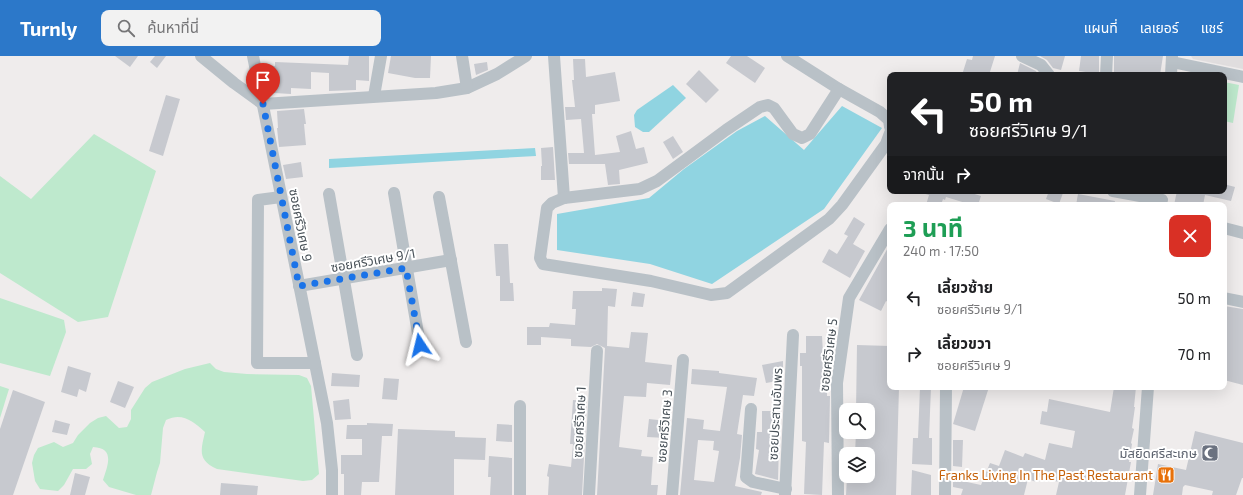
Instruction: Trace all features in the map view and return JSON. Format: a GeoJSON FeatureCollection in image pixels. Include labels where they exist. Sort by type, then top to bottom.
{"type":"FeatureCollection","features":[{"type":"Feature","properties":{"kind":"street"},"geometry":{"type":"LineString","coordinates":[[202,56],[234,83],[263,104],[436,92],[467,88],[497,74],[526,56]]}},
{"type":"Feature","properties":{"kind":"street","name":"ซอยศรีวิเศษ 9"},"geometry":{"type":"LineString","coordinates":[[254,56],[327,424],[332,470],[332,495]]}},
{"type":"Feature","properties":{"kind":"street"},"geometry":{"type":"LineString","coordinates":[[374,96],[381,56]]}},
{"type":"Feature","properties":{"kind":"street"},"geometry":{"type":"LineString","coordinates":[[462,56],[467,88]]}},
{"type":"Feature","properties":{"kind":"street"},"geometry":{"type":"LineString","coordinates":[[554,56],[564,198]]}},
{"type":"Feature","properties":{"kind":"street"},"geometry":{"type":"LineString","coordinates":[[787,56],[839,89],[880,112],[887,118]]}},
{"type":"Feature","properties":{"kind":"street"},"geometry":{"type":"LineString","coordinates":[[1022,56],[1041,65],[1046,72]]}},
{"type":"Feature","properties":{"kind":"street"},"geometry":{"type":"LineString","coordinates":[[1106,72],[1108,56]]}},
{"type":"Feature","properties":{"kind":"street"},"geometry":{"type":"LineString","coordinates":[[1171,72],[1172,59],[1226,72]]}},
{"type":"Feature","properties":{"kind":"street"},"geometry":{"type":"LineString","coordinates":[[1227,72],[1243,76]]}},
{"type":"Feature","properties":{"kind":"street"},"geometry":{"type":"LineString","coordinates":[[839,89],[810,134],[802,138],[793,134],[774,108],[768,104],[760,107],[726,130],[657,181],[640,189],[564,198],[552,204],[547,208],[540,258],[543,264],[651,281],[711,295],[727,293],[829,219],[842,204],[887,141]]}},
{"type":"Feature","properties":{"kind":"street"},"geometry":{"type":"LineString","coordinates":[[394,193],[420,345]]}},
{"type":"Feature","properties":{"kind":"street"},"geometry":{"type":"LineString","coordinates":[[329,194],[357,356]]}},
{"type":"Feature","properties":{"kind":"street"},"geometry":{"type":"LineString","coordinates":[[1131,194],[1162,199]]}},
{"type":"Feature","properties":{"kind":"street"},"geometry":{"type":"LineString","coordinates":[[281,197],[258,200],[257,363],[315,363]]}},
{"type":"Feature","properties":{"kind":"street"},"geometry":{"type":"LineString","coordinates":[[439,197],[466,342]]}},
{"type":"Feature","properties":{"kind":"street"},"geometry":{"type":"LineString","coordinates":[[1227,229],[1243,233]]}},
{"type":"Feature","properties":{"kind":"street","name":"ซอยศรีวิเศษ 5"},"geometry":{"type":"LineString","coordinates":[[838,495],[837,383],[849,298],[887,234]]}},
{"type":"Feature","properties":{"kind":"street","name":"ซอยศรีวิเศษ 9/1"},"geometry":{"type":"LineString","coordinates":[[299,286],[451,260]]}},
{"type":"Feature","properties":{"kind":"street"},"geometry":{"type":"LineString","coordinates":[[1227,299],[1243,302]]}},
{"type":"Feature","properties":{"kind":"street","name":"ซอยประสานอัมพร"},"geometry":{"type":"LineString","coordinates":[[786,492],[793,335]]}},
{"type":"Feature","properties":{"kind":"street","name":"ซอยศรีวิเศษ 1"},"geometry":{"type":"LineString","coordinates":[[589,495],[597,351]]}},
{"type":"Feature","properties":{"kind":"street","name":"ซอยศรีวิเศษ 3"},"geometry":{"type":"LineString","coordinates":[[672,495],[683,360]]}},
{"type":"Feature","properties":{"kind":"street"},"geometry":{"type":"LineString","coordinates":[[945,495],[946,390]]}},
{"type":"Feature","properties":{"kind":"street"},"geometry":{"type":"LineString","coordinates":[[1140,495],[1148,390]]}},
{"type":"Feature","properties":{"kind":"street"},"geometry":{"type":"LineString","coordinates":[[520,406],[520,495]]}},
{"type":"Feature","properties":{"kind":"street"},"geometry":{"type":"LineString","coordinates":[[751,409],[746,477],[753,482],[786,492]]}},
{"type":"Feature","properties":{"kind":"shaded area"},"geometry":{"type":"Polygon","coordinates":[[[1191,56],[1243,56],[1243,69],[1193,59],[1191,56]]]}},
{"type":"Feature","properties":{"kind":"green space"},"geometry":{"type":"Polygon","coordinates":[[[1227,83],[1239,85],[1233,123],[1227,122],[1227,83]]]}},
{"type":"Feature","properties":{"kind":"green space"},"geometry":{"type":"Polygon","coordinates":[[[94,134],[156,171],[108,317],[78,322],[0,273],[0,176],[31,199],[94,134]]]}},
{"type":"Feature","properties":{"kind":"green space"},"geometry":{"type":"Polygon","coordinates":[[[0,298],[64,320],[66,332],[50,376],[0,363],[0,298]]]}},
{"type":"Feature","properties":{"kind":"green space"},"geometry":{"type":"Polygon","coordinates":[[[210,363],[216,369],[224,372],[299,375],[307,378],[311,386],[319,474],[312,480],[303,481],[217,469],[211,466],[203,458],[202,444],[205,432],[192,421],[182,417],[177,417],[166,420],[163,428],[160,463],[151,495],[136,495],[109,487],[103,480],[108,463],[107,454],[105,450],[93,447],[90,454],[92,464],[86,469],[73,469],[64,485],[58,491],[40,489],[35,481],[32,463],[38,448],[54,442],[63,447],[73,443],[78,435],[90,423],[98,418],[106,416],[119,428],[127,427],[131,419],[131,410],[145,388],[152,382],[185,369],[210,363]]]}},
{"type":"Feature","properties":{"kind":"green space"},"geometry":{"type":"Polygon","coordinates":[[[0,386],[9,389],[0,418],[0,386]]]}},
{"type":"Feature","properties":{"kind":"water"},"geometry":{"type":"Polygon","coordinates":[[[673,85],[686,98],[649,132],[643,132],[635,127],[634,115],[637,110],[673,85]]]}},
{"type":"Feature","properties":{"kind":"water"},"geometry":{"type":"Polygon","coordinates":[[[842,106],[882,128],[824,209],[712,284],[650,264],[557,250],[557,214],[649,198],[684,169],[737,131],[765,116],[804,150],[842,106]]]}},
{"type":"Feature","properties":{"kind":"water"},"geometry":{"type":"Polygon","coordinates":[[[535,148],[536,156],[329,168],[329,159],[535,148]]]}},
{"type":"Feature","properties":{"kind":"building"},"geometry":{"type":"Polygon","coordinates":[[[115,56],[138,56],[130,67],[115,56]]]}},
{"type":"Feature","properties":{"kind":"building"},"geometry":{"type":"Polygon","coordinates":[[[155,56],[166,56],[157,68],[150,62],[155,56]]]}},
{"type":"Feature","properties":{"kind":"building"},"geometry":{"type":"Polygon","coordinates":[[[349,56],[369,56],[369,81],[356,80],[356,90],[329,91],[329,73],[311,72],[311,89],[291,88],[291,94],[274,93],[274,77],[268,77],[268,66],[275,66],[275,62],[348,65],[349,56]]]}},
{"type":"Feature","properties":{"kind":"building"},"geometry":{"type":"Polygon","coordinates":[[[391,56],[431,56],[430,78],[415,78],[388,73],[391,56]]]}},
{"type":"Feature","properties":{"kind":"building"},"geometry":{"type":"Polygon","coordinates":[[[731,56],[747,56],[765,68],[755,83],[726,63],[731,56]]]}},
{"type":"Feature","properties":{"kind":"building"},"geometry":{"type":"Polygon","coordinates":[[[973,56],[995,56],[990,72],[963,72],[967,59],[972,60],[973,56]]]}},
{"type":"Feature","properties":{"kind":"building"},"geometry":{"type":"Polygon","coordinates":[[[1040,56],[1065,56],[1061,70],[1053,68],[1047,60],[1040,56]]]}},
{"type":"Feature","properties":{"kind":"building"},"geometry":{"type":"Polygon","coordinates":[[[1081,56],[1099,56],[1099,72],[1079,71],[1081,56]]]}},
{"type":"Feature","properties":{"kind":"building"},"geometry":{"type":"Polygon","coordinates":[[[1114,56],[1163,56],[1160,72],[1114,72],[1114,56]]]}},
{"type":"Feature","properties":{"kind":"building"},"geometry":{"type":"Polygon","coordinates":[[[573,59],[585,59],[586,77],[615,72],[620,101],[595,105],[595,114],[592,114],[595,155],[620,152],[616,136],[631,131],[636,149],[644,147],[648,163],[619,170],[620,184],[608,185],[605,164],[569,164],[568,153],[584,153],[581,119],[566,120],[565,107],[575,107],[572,80],[574,80],[573,59]]]}},
{"type":"Feature","properties":{"kind":"building"},"geometry":{"type":"Polygon","coordinates":[[[487,62],[488,70],[476,75],[474,64],[487,62]]]}},
{"type":"Feature","properties":{"kind":"building"},"geometry":{"type":"Polygon","coordinates":[[[1020,63],[1036,72],[1018,72],[1020,63]]]}},
{"type":"Feature","properties":{"kind":"building"},"geometry":{"type":"Polygon","coordinates":[[[699,70],[719,90],[706,103],[686,84],[699,70]]]}},
{"type":"Feature","properties":{"kind":"building"},"geometry":{"type":"Polygon","coordinates":[[[166,95],[180,99],[163,156],[149,151],[166,95]]]}},
{"type":"Feature","properties":{"kind":"building"},"geometry":{"type":"Polygon","coordinates":[[[304,109],[306,145],[279,147],[277,111],[304,109]]]}},
{"type":"Feature","properties":{"kind":"building"},"geometry":{"type":"Polygon","coordinates":[[[673,136],[683,152],[673,159],[663,142],[673,136]]]}},
{"type":"Feature","properties":{"kind":"building"},"geometry":{"type":"Polygon","coordinates":[[[553,147],[555,180],[541,180],[541,148],[553,147]]]}},
{"type":"Feature","properties":{"kind":"building"},"geometry":{"type":"Polygon","coordinates":[[[301,162],[303,177],[286,179],[283,165],[301,162]]]}},
{"type":"Feature","properties":{"kind":"building"},"geometry":{"type":"Polygon","coordinates":[[[1227,185],[1235,187],[1231,201],[1205,195],[1204,202],[1175,202],[1176,194],[1227,194],[1227,185]]]}},
{"type":"Feature","properties":{"kind":"building"},"geometry":{"type":"Polygon","coordinates":[[[926,194],[975,194],[981,196],[979,202],[962,202],[946,197],[942,202],[927,202],[929,195],[926,194]]]}},
{"type":"Feature","properties":{"kind":"building"},"geometry":{"type":"Polygon","coordinates":[[[1048,194],[1063,194],[1060,202],[1054,202],[1046,199],[1048,194]]]}},
{"type":"Feature","properties":{"kind":"building"},"geometry":{"type":"Polygon","coordinates":[[[1078,194],[1115,201],[1115,202],[1077,202],[1078,194]]]}},
{"type":"Feature","properties":{"kind":"building"},"geometry":{"type":"Polygon","coordinates":[[[854,217],[865,224],[853,244],[865,251],[850,278],[822,262],[829,249],[837,254],[848,236],[844,234],[854,217]]]}},
{"type":"Feature","properties":{"kind":"building"},"geometry":{"type":"Polygon","coordinates":[[[494,244],[508,244],[510,283],[513,283],[514,301],[500,301],[500,276],[496,276],[494,244]]]}},
{"type":"Feature","properties":{"kind":"building"},"geometry":{"type":"Polygon","coordinates":[[[887,249],[887,302],[881,311],[859,300],[887,249]]]}},
{"type":"Feature","properties":{"kind":"building"},"geometry":{"type":"Polygon","coordinates":[[[602,288],[617,289],[615,307],[608,306],[607,346],[629,348],[631,332],[648,333],[645,362],[672,365],[670,385],[647,383],[646,397],[624,396],[619,447],[642,450],[641,456],[653,457],[651,485],[658,485],[657,495],[597,495],[605,348],[597,344],[591,347],[571,346],[571,339],[541,337],[541,345],[527,345],[527,327],[549,327],[550,323],[575,325],[576,309],[572,309],[573,291],[602,291],[602,288]]]}},
{"type":"Feature","properties":{"kind":"building"},"geometry":{"type":"Polygon","coordinates":[[[633,292],[645,294],[643,307],[631,306],[633,292]]]}},
{"type":"Feature","properties":{"kind":"building"},"geometry":{"type":"Polygon","coordinates":[[[1227,306],[1243,309],[1243,385],[1227,381],[1227,306]]]}},
{"type":"Feature","properties":{"kind":"building"},"geometry":{"type":"Polygon","coordinates":[[[806,336],[822,336],[823,353],[830,353],[830,366],[827,366],[827,396],[830,396],[829,443],[824,442],[822,495],[804,494],[806,442],[802,441],[802,366],[800,366],[800,353],[806,353],[806,336]]]}},
{"type":"Feature","properties":{"kind":"building"},"geometry":{"type":"Polygon","coordinates":[[[857,345],[887,346],[887,390],[899,390],[896,495],[846,495],[847,483],[875,483],[875,447],[855,447],[856,439],[875,439],[875,403],[856,403],[857,345]]]}},
{"type":"Feature","properties":{"kind":"building"},"geometry":{"type":"Polygon","coordinates":[[[783,361],[783,380],[766,383],[762,365],[783,361]]]}},
{"type":"Feature","properties":{"kind":"building"},"geometry":{"type":"Polygon","coordinates":[[[68,366],[91,373],[86,392],[79,389],[77,397],[61,392],[68,366]]]}},
{"type":"Feature","properties":{"kind":"building"},"geometry":{"type":"Polygon","coordinates":[[[692,369],[719,371],[719,373],[757,378],[754,396],[743,395],[737,434],[742,435],[735,486],[762,492],[761,495],[680,495],[687,418],[704,420],[703,429],[720,431],[727,387],[691,384],[692,369]],[[698,440],[694,480],[714,482],[719,451],[713,450],[714,441],[698,440]]]}},
{"type":"Feature","properties":{"kind":"building"},"geometry":{"type":"Polygon","coordinates":[[[332,373],[360,375],[359,387],[331,386],[332,373]]]}},
{"type":"Feature","properties":{"kind":"building"},"geometry":{"type":"Polygon","coordinates":[[[384,378],[399,379],[397,400],[382,399],[384,378]]]}},
{"type":"Feature","properties":{"kind":"building"},"geometry":{"type":"Polygon","coordinates":[[[118,381],[134,387],[125,408],[110,402],[118,381]]]}},
{"type":"Feature","properties":{"kind":"building"},"geometry":{"type":"Polygon","coordinates":[[[13,390],[45,402],[13,495],[0,495],[0,429],[13,390]]]}},
{"type":"Feature","properties":{"kind":"building"},"geometry":{"type":"Polygon","coordinates":[[[920,390],[931,390],[929,438],[932,438],[932,465],[912,464],[913,438],[918,438],[920,390]]]}},
{"type":"Feature","properties":{"kind":"building"},"geometry":{"type":"Polygon","coordinates":[[[963,390],[988,390],[975,431],[953,424],[963,390]]]}},
{"type":"Feature","properties":{"kind":"building"},"geometry":{"type":"Polygon","coordinates":[[[1114,390],[1136,390],[1132,428],[1134,429],[1129,462],[1131,462],[1125,495],[1056,495],[1059,482],[1038,477],[1036,482],[1028,479],[1024,495],[961,495],[963,489],[953,487],[953,479],[981,485],[990,463],[999,466],[1005,450],[1023,457],[1025,453],[1045,460],[1049,443],[1072,448],[1075,431],[1040,424],[1042,411],[1047,412],[1049,399],[1110,412],[1114,390]]]}},
{"type":"Feature","properties":{"kind":"building"},"geometry":{"type":"Polygon","coordinates":[[[349,399],[351,419],[335,420],[333,401],[349,399]]]}},
{"type":"Feature","properties":{"kind":"building"},"geometry":{"type":"Polygon","coordinates":[[[573,400],[587,401],[582,495],[548,495],[549,477],[547,476],[549,464],[571,467],[573,444],[570,444],[573,400]]]}},
{"type":"Feature","properties":{"kind":"building"},"geometry":{"type":"Polygon","coordinates":[[[762,411],[780,411],[778,480],[755,474],[759,450],[756,449],[757,432],[762,432],[762,411]]]}},
{"type":"Feature","properties":{"kind":"building"},"geometry":{"type":"Polygon","coordinates":[[[649,419],[667,421],[666,438],[647,437],[649,419]]]}},
{"type":"Feature","properties":{"kind":"building"},"geometry":{"type":"Polygon","coordinates":[[[55,420],[70,424],[67,435],[52,432],[55,420]]]}},
{"type":"Feature","properties":{"kind":"building"},"geometry":{"type":"Polygon","coordinates":[[[367,423],[393,424],[392,436],[382,436],[379,482],[362,482],[361,495],[344,495],[344,474],[341,474],[341,455],[362,455],[362,439],[346,439],[347,425],[367,425],[367,423]]]}},
{"type":"Feature","properties":{"kind":"building"},"geometry":{"type":"Polygon","coordinates":[[[497,424],[512,425],[512,442],[496,441],[497,424]]]}},
{"type":"Feature","properties":{"kind":"building"},"geometry":{"type":"Polygon","coordinates":[[[398,429],[455,431],[455,437],[486,438],[485,460],[454,459],[454,495],[395,495],[398,429]]]}},
{"type":"Feature","properties":{"kind":"building"},"geometry":{"type":"Polygon","coordinates":[[[1195,431],[1243,443],[1243,478],[1236,495],[1212,495],[1213,491],[1185,485],[1183,487],[1182,495],[1153,495],[1158,464],[1186,470],[1195,431]]]}},
{"type":"Feature","properties":{"kind":"building"},"geometry":{"type":"Polygon","coordinates":[[[953,440],[963,440],[962,467],[953,466],[953,440]]]}},
{"type":"Feature","properties":{"kind":"building"},"geometry":{"type":"Polygon","coordinates":[[[489,456],[512,458],[512,495],[490,495],[491,477],[488,477],[489,456]]]}},
{"type":"Feature","properties":{"kind":"building"},"geometry":{"type":"Polygon","coordinates":[[[912,470],[931,475],[931,495],[911,495],[912,470]]]}},
{"type":"Feature","properties":{"kind":"building"},"geometry":{"type":"Polygon","coordinates":[[[75,473],[90,477],[85,495],[70,495],[75,473]]]}},
{"type":"Feature","properties":{"kind":"building"},"geometry":{"type":"Polygon","coordinates":[[[221,483],[258,486],[257,495],[220,495],[221,483]]]}},
{"type":"Feature","properties":{"kind":"place","name":"มัสยิดศรีสะเกษ"},"geometry":{"type":"Point","coordinates":[1210,453]}},
{"type":"Feature","properties":{"kind":"place","name":"Franks Living In The Past Restaurant"},"geometry":{"type":"Point","coordinates":[1166,475]}},
{"type":"Feature","properties":{"kind":"route"},"geometry":{"type":"LineString","coordinates":[[263,104],[299,286],[406,268],[420,345]]}}]}
